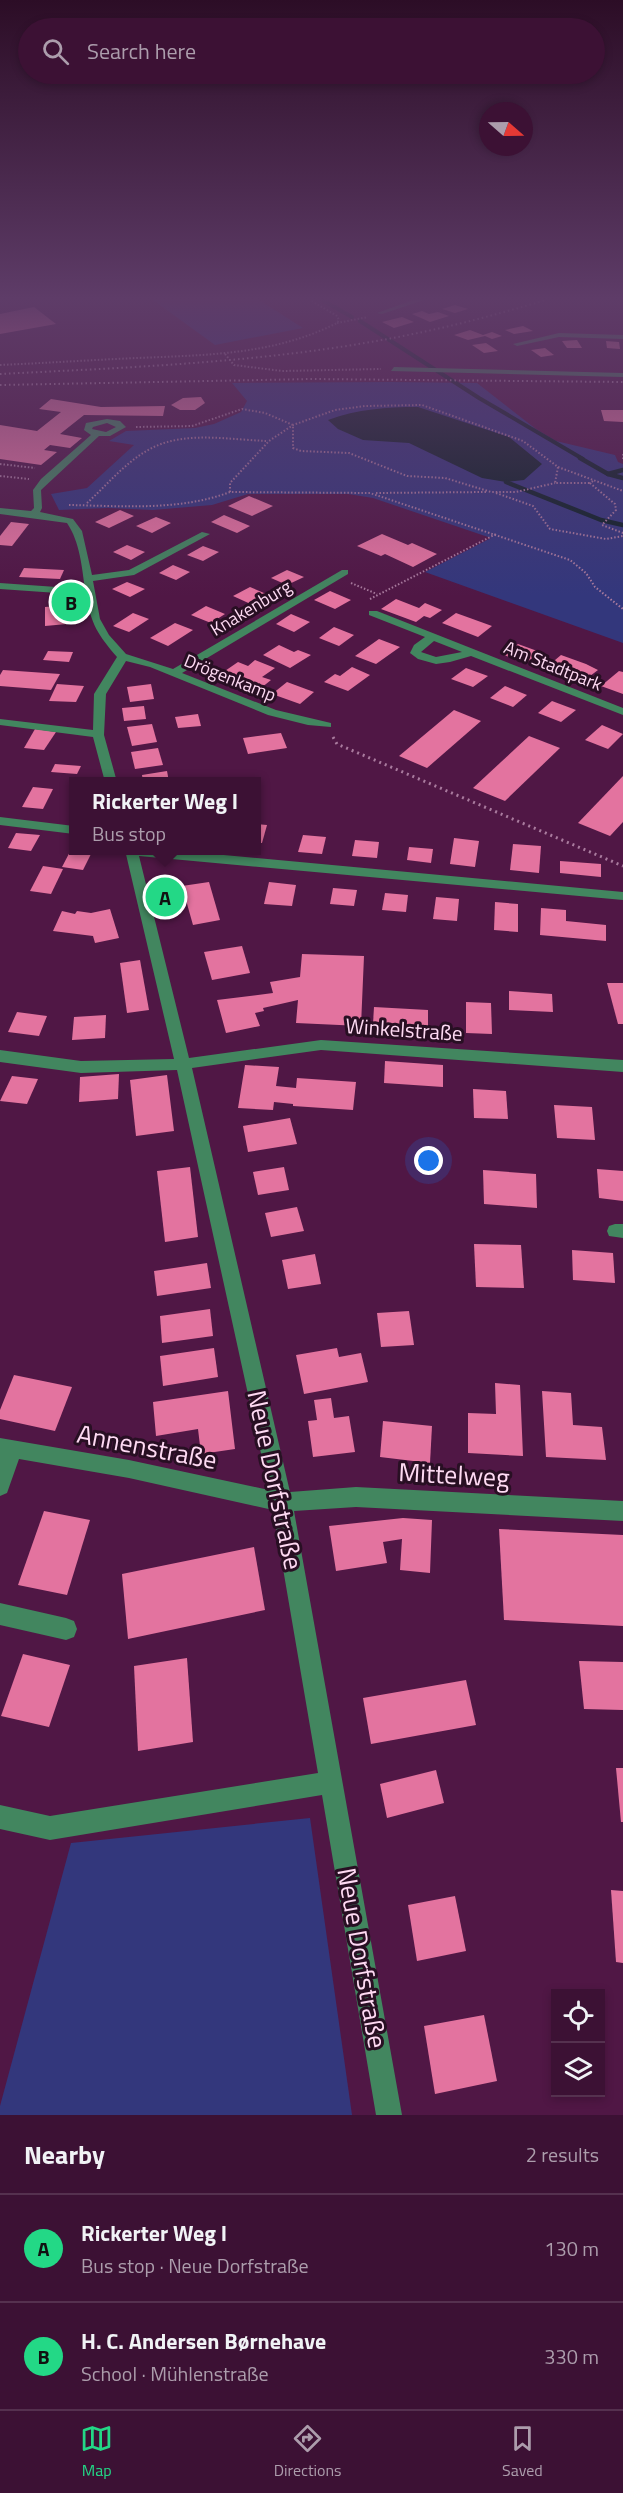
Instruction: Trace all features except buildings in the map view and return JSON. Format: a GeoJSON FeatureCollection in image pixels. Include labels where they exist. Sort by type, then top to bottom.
{"type":"FeatureCollection","features":[{"type":"Feature","properties":{"kind":"street"},"geometry":{"type":"LineString","coordinates":[[36,511],[38,490],[44,481],[97,434],[107,434],[122,427]]}},
{"type":"Feature","properties":{"kind":"street"},"geometry":{"type":"LineString","coordinates":[[0,511],[36,511],[70,521],[77,531],[84,554],[95,619],[104,636],[123,657],[100,694],[98,735],[110,777]]}},
{"type":"Feature","properties":{"kind":"street"},"geometry":{"type":"LineString","coordinates":[[87,579],[131,573],[205,534]]}},
{"type":"Feature","properties":{"kind":"street","name":"Knakenburg"},"geometry":{"type":"LineString","coordinates":[[174,673],[341,574]]}},
{"type":"Feature","properties":{"kind":"street"},"geometry":{"type":"LineString","coordinates":[[0,586],[91,592]]}},
{"type":"Feature","properties":{"kind":"street","name":"Am Stadtpark"},"geometry":{"type":"LineString","coordinates":[[374,613],[623,712]]}},
{"type":"Feature","properties":{"kind":"street","name":"Am Stadtpark"},"geometry":{"type":"LineString","coordinates":[[433,637],[418,647],[415,653],[434,661],[453,660],[471,651]]}},
{"type":"Feature","properties":{"kind":"street","name":"Drögenkamp"},"geometry":{"type":"LineString","coordinates":[[123,657],[135,658],[283,717],[327,725]]}},
{"type":"Feature","properties":{"kind":"street"},"geometry":{"type":"LineString","coordinates":[[0,722],[76,730],[98,735]]}},
{"type":"Feature","properties":{"kind":"street"},"geometry":{"type":"LineString","coordinates":[[0,821],[69,829]]}},
{"type":"Feature","properties":{"kind":"street","name":"Neue Dorfstraße"},"geometry":{"type":"LineString","coordinates":[[132,855],[183,1064],[282,1502],[389,2115]]}},
{"type":"Feature","properties":{"kind":"street"},"geometry":{"type":"LineString","coordinates":[[175,855],[623,896]]}},
{"type":"Feature","properties":{"kind":"street","name":"Winkelstraße"},"geometry":{"type":"LineString","coordinates":[[0,1056],[81,1067],[183,1064],[321,1045],[623,1066]]}},
{"type":"Feature","properties":{"kind":"street"},"geometry":{"type":"LineString","coordinates":[[0,1486],[6,1448]]}},
{"type":"Feature","properties":{"kind":"street","name":"Annenstraße"},"geometry":{"type":"LineString","coordinates":[[6,1448],[129,1469],[282,1502]]}},
{"type":"Feature","properties":{"kind":"street","name":"Mittelweg"},"geometry":{"type":"LineString","coordinates":[[282,1502],[356,1497],[623,1511]]}},
{"type":"Feature","properties":{"kind":"street"},"geometry":{"type":"LineString","coordinates":[[0,1614],[66,1629]]}},
{"type":"Feature","properties":{"kind":"street"},"geometry":{"type":"LineString","coordinates":[[0,1817],[50,1828],[331,1782]]}},
{"type":"Feature","properties":{"kind":"path"},"geometry":{"type":"LineString","coordinates":[[230,492],[230,483],[269,441],[292,425],[345,409],[365,406],[422,405],[507,434],[523,441],[558,467],[592,482],[623,491]]}},
{"type":"Feature","properties":{"kind":"path"},"geometry":{"type":"LineString","coordinates":[[122,427],[189,426],[220,418],[236,410],[272,415],[292,425]]}},
{"type":"Feature","properties":{"kind":"path"},"geometry":{"type":"LineString","coordinates":[[292,425],[293,448],[301,451],[349,453],[407,476],[445,478],[530,504],[538,510],[545,526],[550,530],[606,539],[623,535]]}},
{"type":"Feature","properties":{"kind":"path"},"geometry":{"type":"LineString","coordinates":[[87,504],[131,463],[154,447],[170,442],[199,440],[269,441]]}},
{"type":"Feature","properties":{"kind":"path"},"geometry":{"type":"LineString","coordinates":[[623,454],[623,461]]}},
{"type":"Feature","properties":{"kind":"path"},"geometry":{"type":"LineString","coordinates":[[0,464],[55,471]]}},
{"type":"Feature","properties":{"kind":"path"},"geometry":{"type":"LineString","coordinates":[[555,483],[558,467]]}},
{"type":"Feature","properties":{"kind":"path"},"geometry":{"type":"LineString","coordinates":[[0,476],[44,481]]}},
{"type":"Feature","properties":{"kind":"path"},"geometry":{"type":"LineString","coordinates":[[36,511],[87,504],[146,506],[209,500],[230,492],[342,490],[370,493],[516,492],[555,483],[592,482],[615,504],[616,510],[602,525],[623,535]]}},
{"type":"Feature","properties":{"kind":"path"},"geometry":{"type":"LineString","coordinates":[[370,493],[570,560],[623,609]]}},
{"type":"Feature","properties":{"kind":"path"},"geometry":{"type":"LineString","coordinates":[[374,613],[358,607],[378,594],[497,534]]}},
{"type":"Feature","properties":{"kind":"path"},"geometry":{"type":"LineString","coordinates":[[341,574],[378,594]]}},
{"type":"Feature","properties":{"kind":"path"},"geometry":{"type":"LineString","coordinates":[[327,725],[337,744],[623,866]]}},
{"type":"Feature","properties":{"kind":"shaded area"},"geometry":{"type":"Polygon","coordinates":[[[245,399],[497,399],[536,429],[556,441],[615,455],[618,462],[623,464],[623,643],[425,572],[491,538],[373,498],[348,494],[248,494],[212,505],[153,510],[108,508],[59,510],[51,494],[87,488],[134,445],[109,441],[126,431],[195,428],[214,424],[241,412],[247,401],[245,399]]]}},
{"type":"Feature","properties":{"kind":"shaded area"},"geometry":{"type":"Polygon","coordinates":[[[310,1818],[352,2115],[0,2115],[0,2106],[71,1843],[310,1818]]]}},
{"type":"Feature","properties":{"kind":"water"},"geometry":{"type":"Polygon","coordinates":[[[418,407],[509,437],[542,464],[524,480],[506,482],[482,478],[409,443],[363,440],[338,429],[328,420],[372,409],[418,407]]]}},
{"type":"Feature","properties":{"kind":"waterway"},"geometry":{"type":"LineString","coordinates":[[480,399],[583,459]]}},
{"type":"Feature","properties":{"kind":"waterway"},"geometry":{"type":"LineString","coordinates":[[580,458],[608,474]]}},
{"type":"Feature","properties":{"kind":"waterway"},"geometry":{"type":"LineString","coordinates":[[608,474],[623,470]]}},
{"type":"Feature","properties":{"kind":"waterway"},"geometry":{"type":"LineString","coordinates":[[608,474],[623,478]]}},
{"type":"Feature","properties":{"kind":"waterway"},"geometry":{"type":"LineString","coordinates":[[506,482],[601,520],[623,525]]}},
{"type":"Feature","properties":{"kind":"place","name":"H. C. Andersen Børnehave"},"geometry":{"type":"Point","coordinates":[71,602]}},
{"type":"Feature","properties":{"kind":"place","name":"Rickerter Weg I"},"geometry":{"type":"Point","coordinates":[165,897]}}]}
